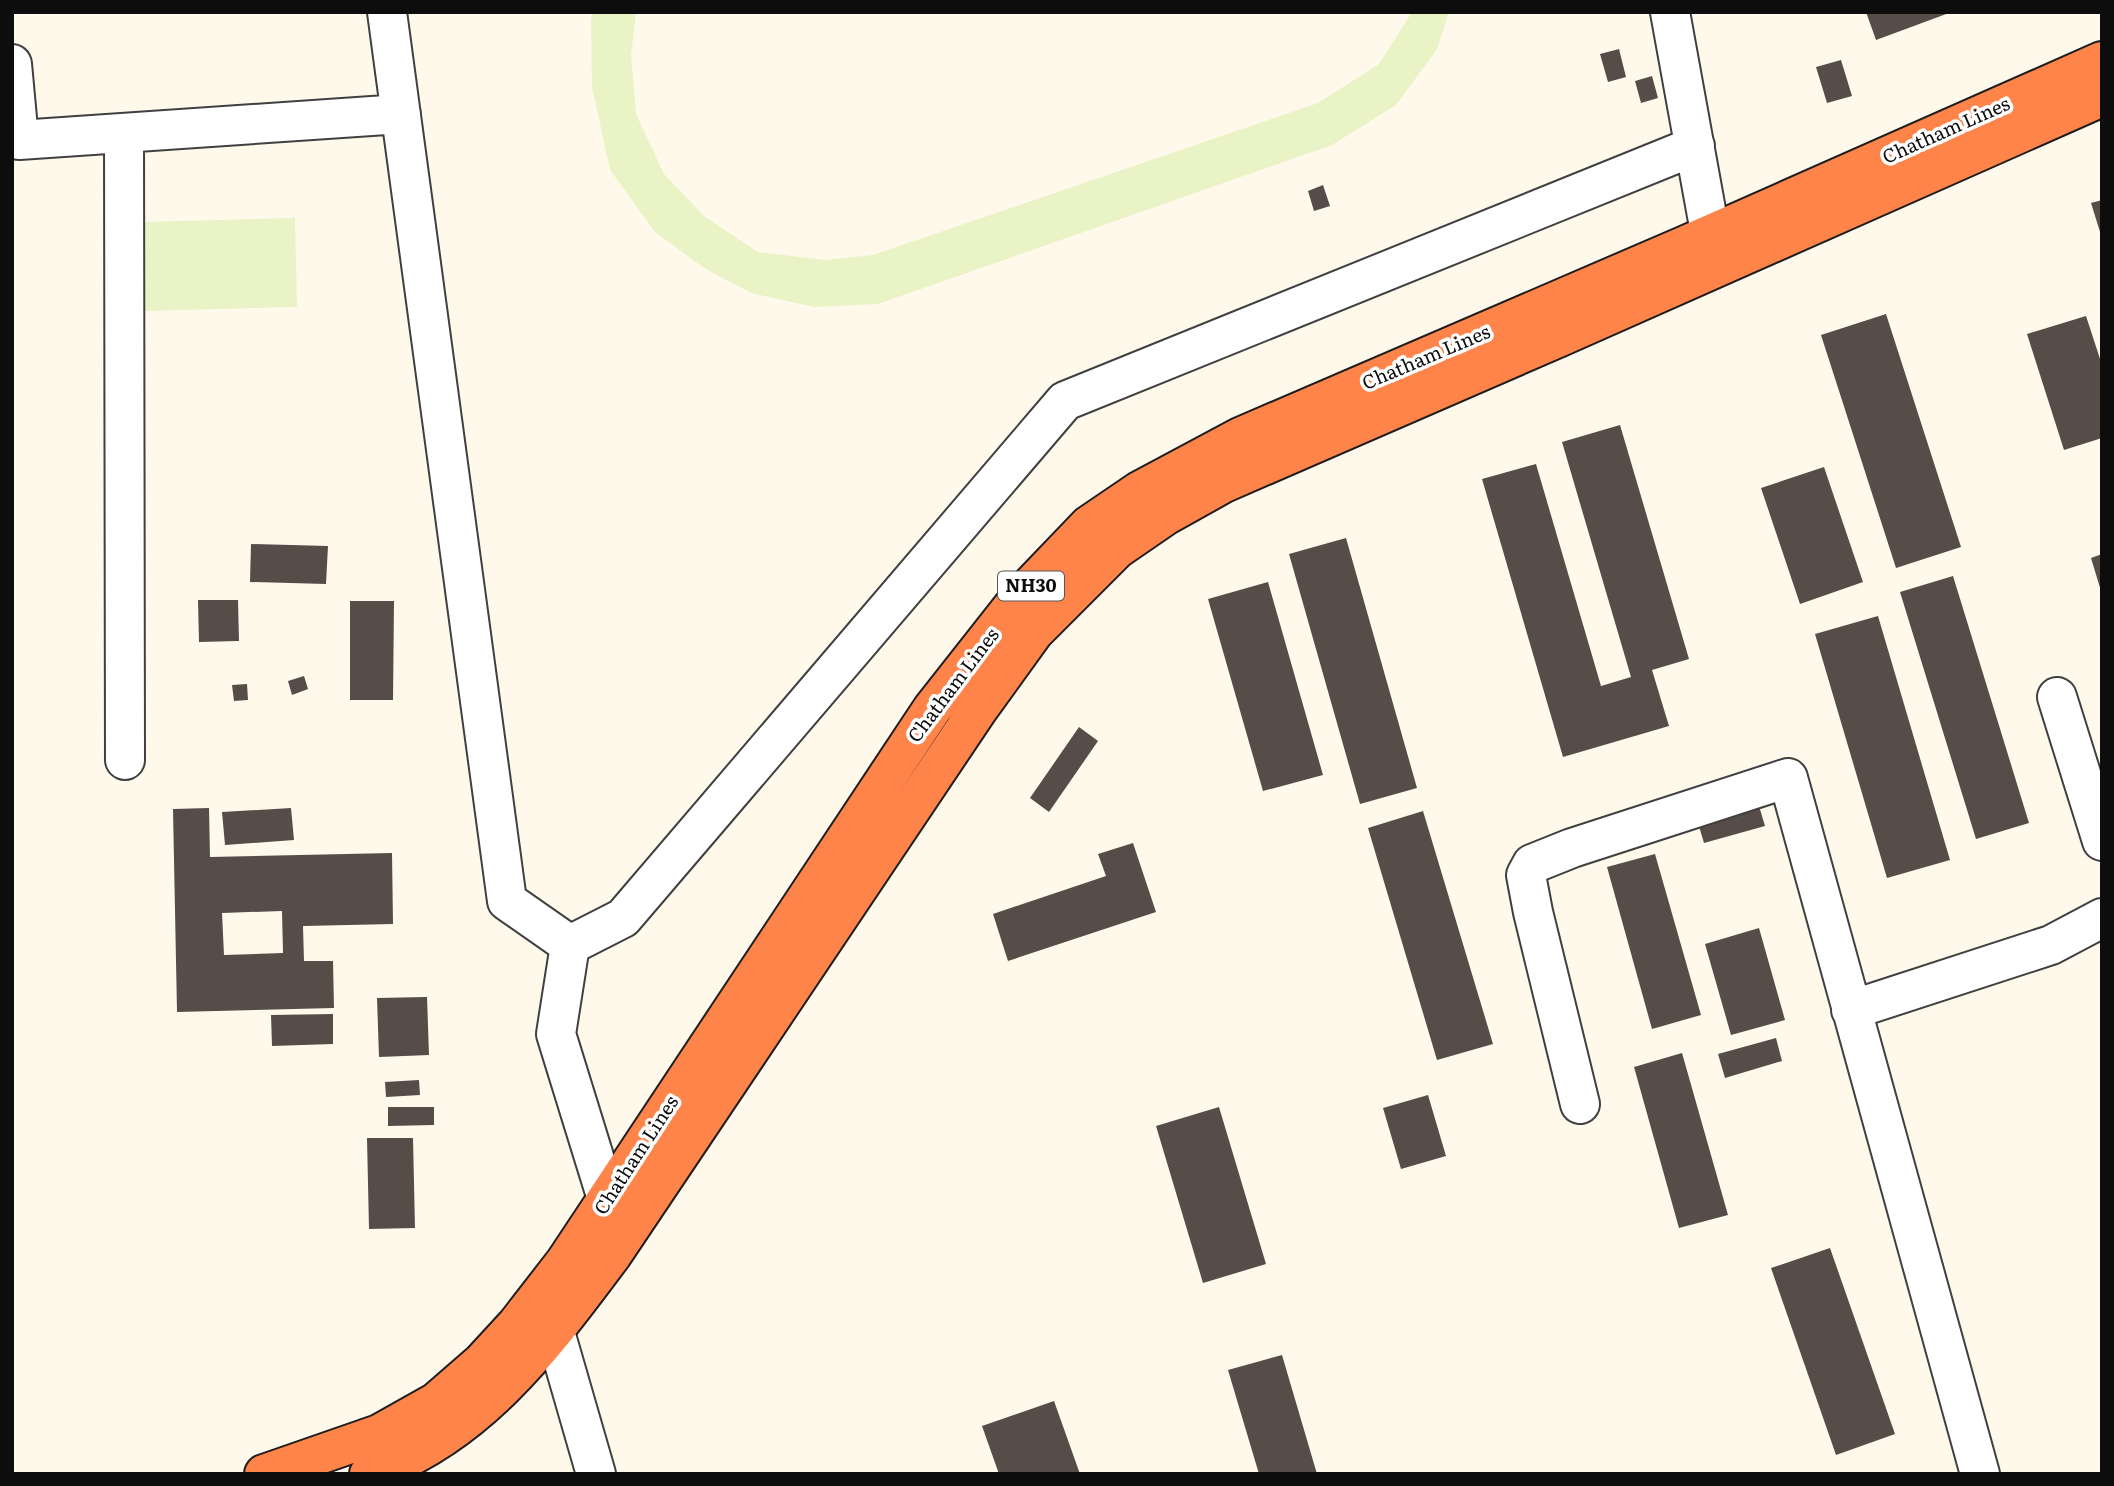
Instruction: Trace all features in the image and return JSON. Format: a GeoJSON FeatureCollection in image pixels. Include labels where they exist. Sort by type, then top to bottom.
{"type":"FeatureCollection","features":[{"type":"Feature","properties":{"kind":"highway","name":"Chatham Lines"},"geometry":{"type":"LineString","coordinates":[[369,1474],[431,1446],[484,1408],[555,1332],[620,1244],[977,710],[1034,632],[1117,549],[1165,516],[1224,483],[1713,251],[2102,61]]}},
{"type":"Feature","properties":{"kind":"highway","name":"Chatham Lines"},"geometry":{"type":"LineString","coordinates":[[264,1474],[379,1434],[436,1402],[482,1362],[517,1324],[565,1262],[932,709],[1021,596],[1090,525],[1139,491],[1240,437],[2102,97]]}},
{"type":"Feature","properties":{"kind":"street"},"geometry":{"type":"LineString","coordinates":[[387,12],[507,901],[570,945]]}},
{"type":"Feature","properties":{"kind":"street"},"geometry":{"type":"LineString","coordinates":[[1670,12],[1713,251]]}},
{"type":"Feature","properties":{"kind":"street"},"geometry":{"type":"LineString","coordinates":[[12,64],[19,140],[401,114]]}},
{"type":"Feature","properties":{"kind":"street"},"geometry":{"type":"LineString","coordinates":[[124,133],[125,760]]}},
{"type":"Feature","properties":{"kind":"street"},"geometry":{"type":"LineString","coordinates":[[570,945],[622,918],[1065,401],[1695,146]]}},
{"type":"Feature","properties":{"kind":"street"},"geometry":{"type":"LineString","coordinates":[[2057,697],[2102,841]]}},
{"type":"Feature","properties":{"kind":"street"},"geometry":{"type":"LineString","coordinates":[[1580,1104],[1533,912],[1526,875],[1532,864],[1572,848],[1788,778],[1980,1474]]}},
{"type":"Feature","properties":{"kind":"street"},"geometry":{"type":"LineString","coordinates":[[1852,1010],[2051,945],[2102,918]]}},
{"type":"Feature","properties":{"kind":"street"},"geometry":{"type":"LineString","coordinates":[[570,945],[556,1034],[607,1199]]}},
{"type":"Feature","properties":{"kind":"street"},"geometry":{"type":"LineString","coordinates":[[555,1332],[596,1474]]}},
{"type":"Feature","properties":{"kind":"green space"},"geometry":{"type":"Polygon","coordinates":[[[593,12],[636,12],[631,55],[636,114],[664,174],[705,217],[758,252],[825,260],[873,255],[1318,103],[1379,64],[1412,12],[1449,12],[1437,49],[1396,105],[1332,145],[878,304],[814,307],[751,293],[704,268],[655,232],[610,170],[592,87],[593,12]]]}},
{"type":"Feature","properties":{"kind":"green space"},"geometry":{"type":"Polygon","coordinates":[[[295,218],[297,307],[144,311],[142,222],[295,218]]]}},
{"type":"Feature","properties":{"kind":"building"},"geometry":{"type":"Polygon","coordinates":[[[1866,12],[1949,12],[1949,13],[1876,40],[1866,12]]]}},
{"type":"Feature","properties":{"kind":"building"},"geometry":{"type":"Polygon","coordinates":[[[1619,49],[1626,77],[1608,82],[1600,54],[1619,49]]]}},
{"type":"Feature","properties":{"kind":"building"},"geometry":{"type":"Polygon","coordinates":[[[1841,60],[1852,96],[1827,103],[1816,67],[1841,60]]]}},
{"type":"Feature","properties":{"kind":"building"},"geometry":{"type":"Polygon","coordinates":[[[1652,76],[1658,98],[1641,103],[1635,81],[1652,76]]]}},
{"type":"Feature","properties":{"kind":"building"},"geometry":{"type":"Polygon","coordinates":[[[1323,185],[1330,206],[1314,211],[1308,191],[1323,185]]]}},
{"type":"Feature","properties":{"kind":"building"},"geometry":{"type":"Polygon","coordinates":[[[2102,200],[2102,235],[2101,235],[2091,203],[2102,200]]]}},
{"type":"Feature","properties":{"kind":"building"},"geometry":{"type":"Polygon","coordinates":[[[1886,314],[1961,547],[1896,568],[1821,335],[1886,314]]]}},
{"type":"Feature","properties":{"kind":"building"},"geometry":{"type":"Polygon","coordinates":[[[2086,316],[2102,365],[2102,438],[2064,450],[2027,334],[2086,316]]]}},
{"type":"Feature","properties":{"kind":"building"},"geometry":{"type":"Polygon","coordinates":[[[1620,425],[1689,659],[1652,670],[1669,726],[1563,757],[1482,479],[1536,464],[1601,686],[1631,677],[1562,442],[1620,425]]]}},
{"type":"Feature","properties":{"kind":"building"},"geometry":{"type":"Polygon","coordinates":[[[1824,467],[1863,582],[1800,604],[1761,488],[1824,467]]]}},
{"type":"Feature","properties":{"kind":"building"},"geometry":{"type":"Polygon","coordinates":[[[1346,538],[1417,788],[1360,804],[1289,554],[1346,538]]]}},
{"type":"Feature","properties":{"kind":"building"},"geometry":{"type":"Polygon","coordinates":[[[251,544],[328,546],[326,584],[250,582],[251,544]]]}},
{"type":"Feature","properties":{"kind":"building"},"geometry":{"type":"Polygon","coordinates":[[[2102,554],[2102,591],[2101,591],[2091,558],[2102,554]]]}},
{"type":"Feature","properties":{"kind":"building"},"geometry":{"type":"Polygon","coordinates":[[[1953,576],[2029,823],[1976,839],[1900,592],[1953,576]]]}},
{"type":"Feature","properties":{"kind":"building"},"geometry":{"type":"Polygon","coordinates":[[[1268,582],[1323,775],[1263,791],[1208,599],[1268,582]]]}},
{"type":"Feature","properties":{"kind":"building"},"geometry":{"type":"Polygon","coordinates":[[[198,600],[238,600],[239,641],[199,642],[198,600]]]}},
{"type":"Feature","properties":{"kind":"building"},"geometry":{"type":"Polygon","coordinates":[[[350,601],[394,601],[393,700],[350,700],[350,601]]]}},
{"type":"Feature","properties":{"kind":"building"},"geometry":{"type":"Polygon","coordinates":[[[1878,616],[1950,860],[1887,878],[1815,634],[1878,616]]]}},
{"type":"Feature","properties":{"kind":"building"},"geometry":{"type":"Polygon","coordinates":[[[304,676],[308,689],[292,695],[288,681],[304,676]]]}},
{"type":"Feature","properties":{"kind":"building"},"geometry":{"type":"Polygon","coordinates":[[[247,684],[248,700],[234,701],[232,685],[247,684]]]}},
{"type":"Feature","properties":{"kind":"building"},"geometry":{"type":"Polygon","coordinates":[[[1079,727],[1098,741],[1049,812],[1030,798],[1079,727]]]}},
{"type":"Feature","properties":{"kind":"building"},"geometry":{"type":"Polygon","coordinates":[[[1756,796],[1765,826],[1704,843],[1695,813],[1756,796]]]}},
{"type":"Feature","properties":{"kind":"building"},"geometry":{"type":"Polygon","coordinates":[[[209,808],[210,857],[392,853],[393,924],[303,926],[304,961],[333,961],[334,1008],[177,1012],[173,809],[209,808]],[[282,911],[222,913],[224,955],[283,953],[282,911]]]}},
{"type":"Feature","properties":{"kind":"building"},"geometry":{"type":"Polygon","coordinates":[[[291,808],[294,840],[225,845],[222,812],[291,808]]]}},
{"type":"Feature","properties":{"kind":"building"},"geometry":{"type":"Polygon","coordinates":[[[1423,811],[1493,1044],[1437,1060],[1368,828],[1423,811]]]}},
{"type":"Feature","properties":{"kind":"building"},"geometry":{"type":"Polygon","coordinates":[[[1133,843],[1156,912],[1008,961],[993,914],[1106,876],[1098,854],[1133,843]]]}},
{"type":"Feature","properties":{"kind":"building"},"geometry":{"type":"Polygon","coordinates":[[[1655,854],[1701,1015],[1652,1029],[1607,867],[1655,854]]]}},
{"type":"Feature","properties":{"kind":"building"},"geometry":{"type":"Polygon","coordinates":[[[1759,928],[1785,1020],[1731,1035],[1705,944],[1759,928]]]}},
{"type":"Feature","properties":{"kind":"building"},"geometry":{"type":"Polygon","coordinates":[[[427,997],[429,1055],[379,1057],[377,998],[427,997]]]}},
{"type":"Feature","properties":{"kind":"building"},"geometry":{"type":"Polygon","coordinates":[[[333,1014],[333,1044],[272,1046],[271,1015],[333,1014]]]}},
{"type":"Feature","properties":{"kind":"building"},"geometry":{"type":"Polygon","coordinates":[[[1776,1038],[1782,1061],[1725,1078],[1718,1054],[1776,1038]]]}},
{"type":"Feature","properties":{"kind":"building"},"geometry":{"type":"Polygon","coordinates":[[[1682,1053],[1728,1215],[1679,1228],[1634,1067],[1682,1053]]]}},
{"type":"Feature","properties":{"kind":"building"},"geometry":{"type":"Polygon","coordinates":[[[419,1080],[420,1095],[386,1097],[385,1082],[419,1080]]]}},
{"type":"Feature","properties":{"kind":"building"},"geometry":{"type":"Polygon","coordinates":[[[1428,1095],[1446,1156],[1401,1169],[1383,1108],[1428,1095]]]}},
{"type":"Feature","properties":{"kind":"building"},"geometry":{"type":"Polygon","coordinates":[[[388,1107],[434,1107],[434,1125],[388,1126],[388,1107]]]}},
{"type":"Feature","properties":{"kind":"building"},"geometry":{"type":"Polygon","coordinates":[[[1219,1107],[1266,1264],[1203,1283],[1156,1126],[1219,1107]]]}},
{"type":"Feature","properties":{"kind":"building"},"geometry":{"type":"Polygon","coordinates":[[[367,1138],[413,1138],[415,1228],[369,1229],[367,1138]]]}},
{"type":"Feature","properties":{"kind":"building"},"geometry":{"type":"Polygon","coordinates":[[[1830,1248],[1895,1434],[1836,1455],[1771,1268],[1830,1248]]]}},
{"type":"Feature","properties":{"kind":"building"},"geometry":{"type":"Polygon","coordinates":[[[1282,1355],[1317,1474],[1259,1474],[1228,1370],[1282,1355]]]}},
{"type":"Feature","properties":{"kind":"building"},"geometry":{"type":"Polygon","coordinates":[[[1054,1401],[1080,1474],[999,1474],[982,1426],[1054,1401]]]}}]}
